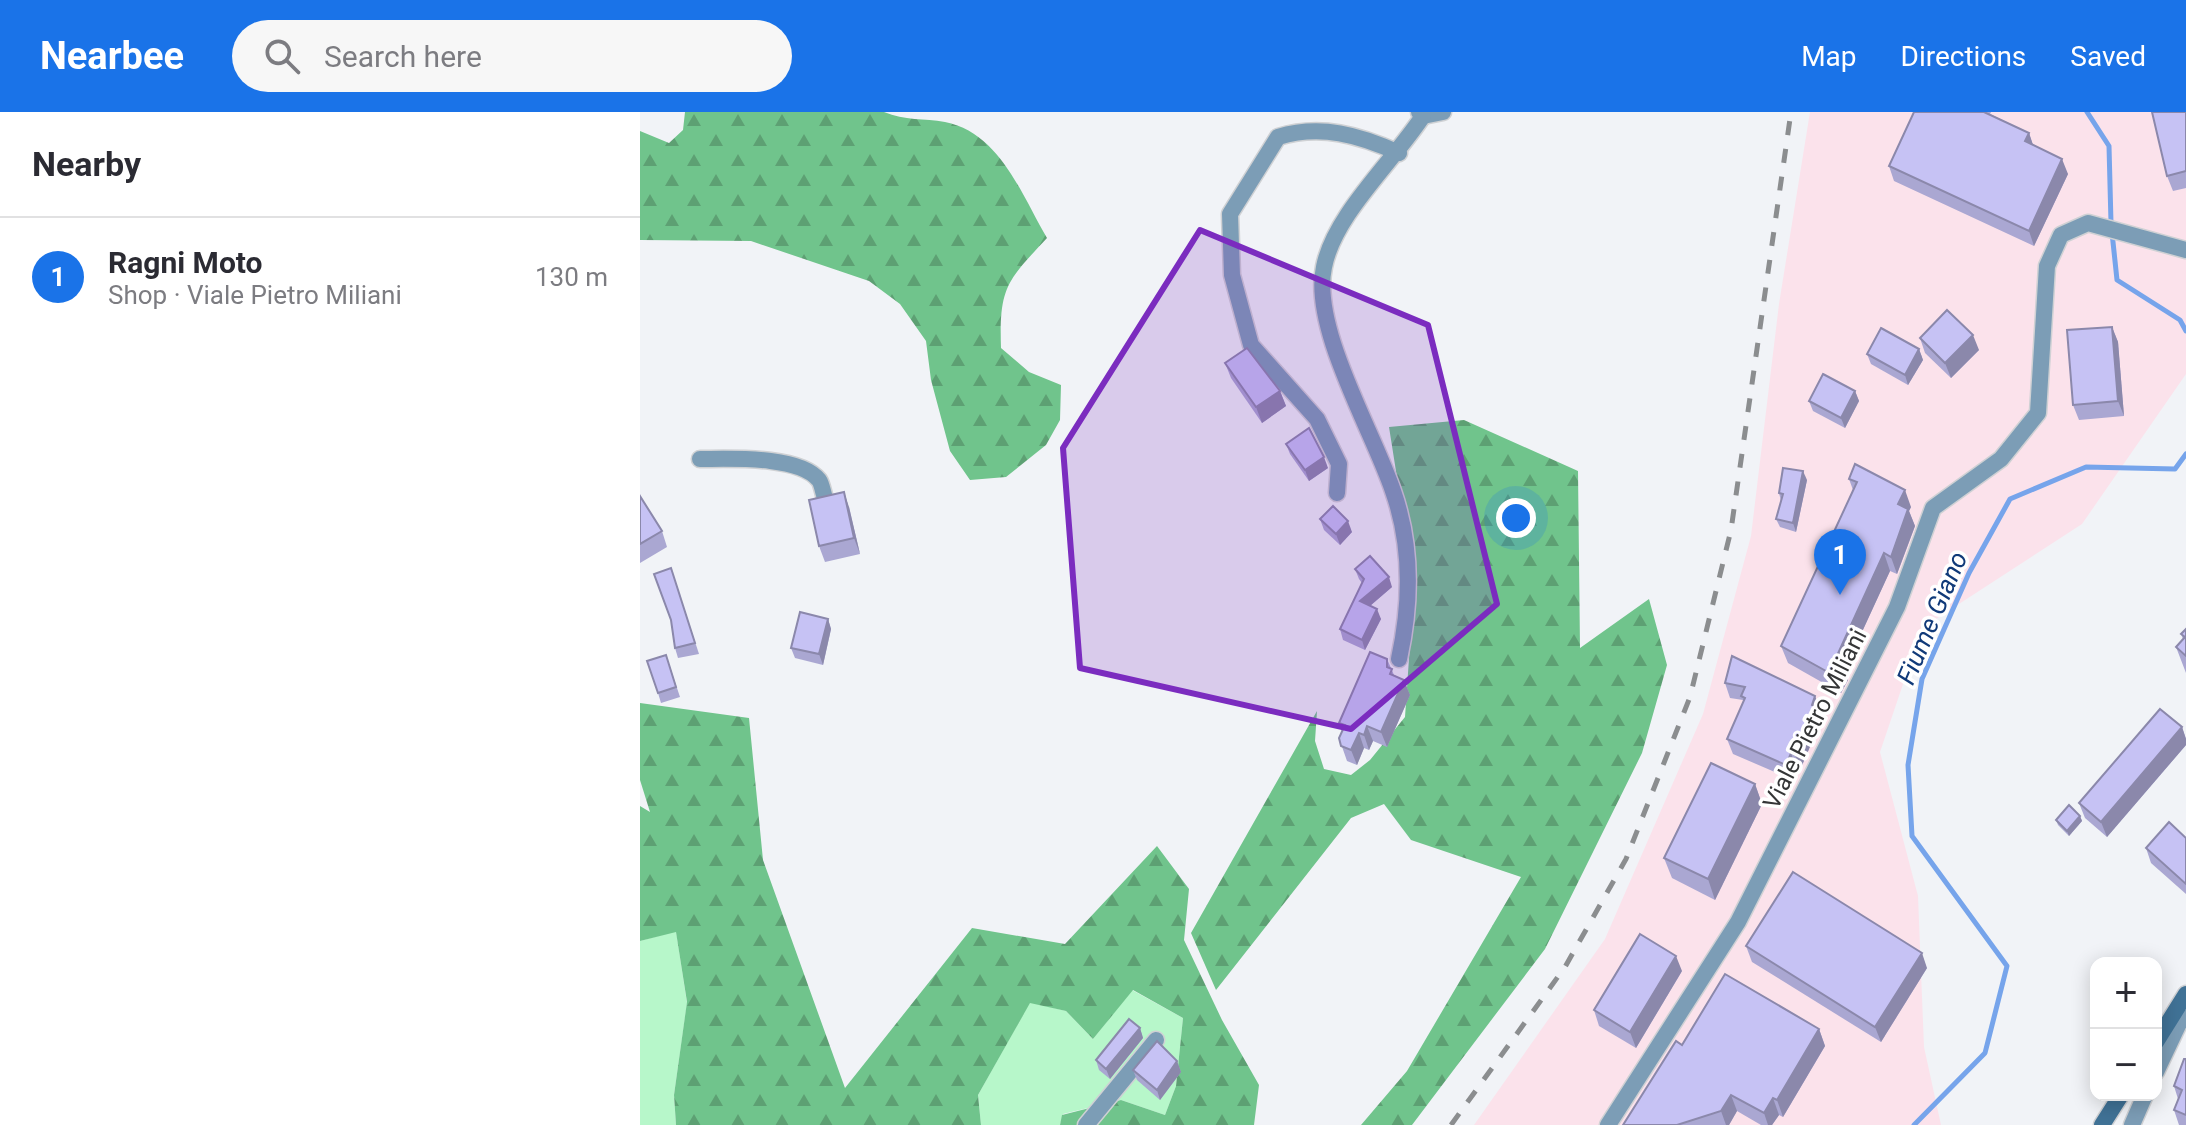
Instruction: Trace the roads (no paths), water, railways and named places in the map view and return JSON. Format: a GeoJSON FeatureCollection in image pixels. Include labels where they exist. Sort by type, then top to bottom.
{"type":"FeatureCollection","features":[{"type":"Feature","properties":{"kind":"main road"},"geometry":{"type":"LineString","coordinates":[[2162,1036],[2181,1016],[2186,994]]}},
{"type":"Feature","properties":{"kind":"main road"},"geometry":{"type":"LineString","coordinates":[[2102,1125],[2117,1101]]}},
{"type":"Feature","properties":{"kind":"street"},"geometry":{"type":"LineString","coordinates":[[1399,659],[1406,626],[1408,552],[1394,493],[1327,332],[1323,268],[1339,223],[1399,153],[1421,114],[1443,112]]}},
{"type":"Feature","properties":{"kind":"street"},"geometry":{"type":"LineString","coordinates":[[1337,493],[1339,464],[1317,419],[1251,345],[1232,275],[1230,214],[1278,137],[1301,130],[1357,134],[1399,153]]}},
{"type":"Feature","properties":{"kind":"street","name":"Viale Pietro Miliani"},"geometry":{"type":"LineString","coordinates":[[1608,1125],[1745,909],[1897,607],[1933,508],[2001,459],[2038,413],[2047,266],[2061,235],[2088,223],[2186,250]]}},
{"type":"Feature","properties":{"kind":"street"},"geometry":{"type":"LineString","coordinates":[[700,459],[768,460],[803,470],[818,480],[825,498]]}},
{"type":"Feature","properties":{"kind":"street"},"geometry":{"type":"LineString","coordinates":[[2162,1059],[2181,1016]]}},
{"type":"Feature","properties":{"kind":"street"},"geometry":{"type":"LineString","coordinates":[[1086,1125],[1156,1040]]}},
{"type":"Feature","properties":{"kind":"street"},"geometry":{"type":"LineString","coordinates":[[2132,1125],[2142,1101]]}},
{"type":"Feature","properties":{"kind":"waterway","name":"Fiume Giano"},"geometry":{"type":"LineString","coordinates":[[2087,112],[2109,146],[2111,223],[2117,280],[2180,320],[2186,331]]}},
{"type":"Feature","properties":{"kind":"waterway","name":"Fiume Giano"},"geometry":{"type":"LineString","coordinates":[[1914,1125],[1985,1053],[2007,966],[1912,836],[1908,765],[1922,679],[1969,573],[2010,499],[2086,467],[2175,469],[2186,454]]}},
{"type":"Feature","properties":{"kind":"railway"},"geometry":{"type":"LineString","coordinates":[[1451,1125],[1565,967],[1626,859],[1690,697],[1731,530],[1791,112]]}},
{"type":"Feature","properties":{"kind":"place","name":"Ragni Moto"},"geometry":{"type":"Point","coordinates":[1840,595]}}]}
